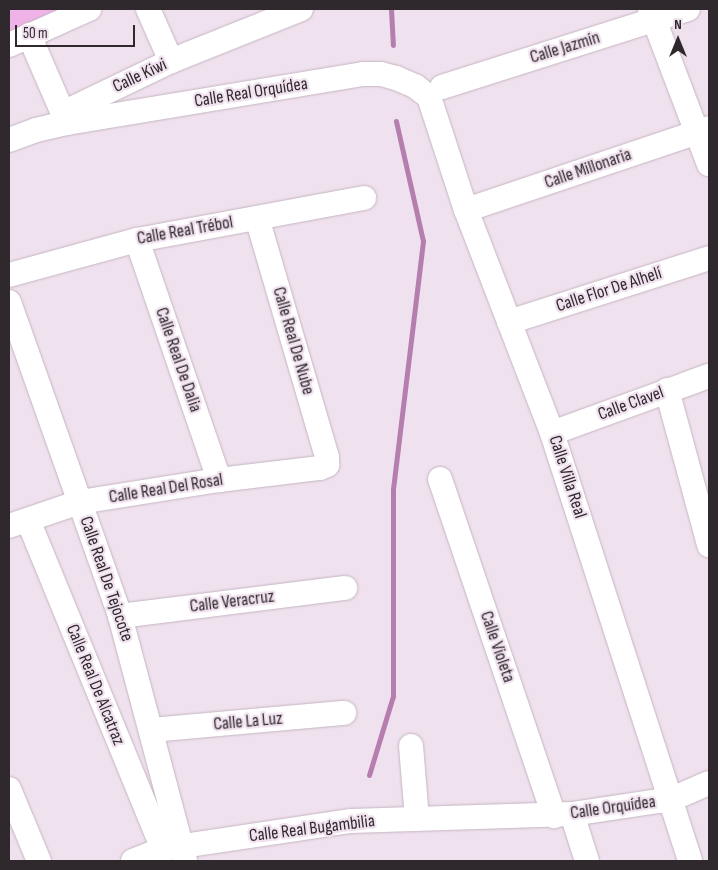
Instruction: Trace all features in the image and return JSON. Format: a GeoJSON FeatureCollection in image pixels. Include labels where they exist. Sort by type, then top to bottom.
{"type":"FeatureCollection","features":[{"type":"Feature","properties":{"kind":"street"},"geometry":{"type":"LineString","coordinates":[[9,140],[65,118],[19,40],[89,9]]}},
{"type":"Feature","properties":{"kind":"street"},"geometry":{"type":"LineString","coordinates":[[148,9],[171,61]]}},
{"type":"Feature","properties":{"kind":"street","name":"Calle Jazmín"},"geometry":{"type":"LineString","coordinates":[[435,92],[652,15],[688,9]]}},
{"type":"Feature","properties":{"kind":"street","name":"Calle Kiwi"},"geometry":{"type":"LineString","coordinates":[[65,118],[171,61],[289,11]]}},
{"type":"Feature","properties":{"kind":"street"},"geometry":{"type":"LineString","coordinates":[[652,15],[703,130],[709,164]]}},
{"type":"Feature","properties":{"kind":"street","name":"Calle Real Orquídea"},"geometry":{"type":"LineString","coordinates":[[65,118],[364,74],[381,74],[435,92]]}},
{"type":"Feature","properties":{"kind":"street","name":"Calle Villa Real"},"geometry":{"type":"LineString","coordinates":[[435,92],[466,210],[552,432],[672,799],[690,861]]}},
{"type":"Feature","properties":{"kind":"street","name":"Calle Millonaria"},"geometry":{"type":"LineString","coordinates":[[466,210],[703,130]]}},
{"type":"Feature","properties":{"kind":"street","name":"Calle Real Trébol"},"geometry":{"type":"LineString","coordinates":[[9,275],[137,240],[364,198]]}},
{"type":"Feature","properties":{"kind":"street","name":"Calle Real De Nube"},"geometry":{"type":"LineString","coordinates":[[257,218],[327,457],[327,465]]}},
{"type":"Feature","properties":{"kind":"street","name":"Calle Real De Dalia"},"geometry":{"type":"LineString","coordinates":[[137,240],[219,480]]}},
{"type":"Feature","properties":{"kind":"street","name":"Calle Flor De Alhelí"},"geometry":{"type":"LineString","coordinates":[[509,322],[709,258]]}},
{"type":"Feature","properties":{"kind":"street","name":"Calle Real De Tejocote"},"geometry":{"type":"LineString","coordinates":[[9,302],[120,616],[152,730],[177,852]]}},
{"type":"Feature","properties":{"kind":"street","name":"Calle Clavel"},"geometry":{"type":"LineString","coordinates":[[552,432],[709,376]]}},
{"type":"Feature","properties":{"kind":"street"},"geometry":{"type":"LineString","coordinates":[[666,390],[702,482],[709,545]]}},
{"type":"Feature","properties":{"kind":"street","name":"Calle Real Del Rosal"},"geometry":{"type":"LineString","coordinates":[[18,523],[80,502],[219,480],[320,468],[327,465]]}},
{"type":"Feature","properties":{"kind":"street","name":"Calle Violeta"},"geometry":{"type":"LineString","coordinates":[[440,479],[563,815],[587,861]]}},
{"type":"Feature","properties":{"kind":"street","name":"Calle Real De Alcatraz"},"geometry":{"type":"LineString","coordinates":[[18,523],[177,852]]}},
{"type":"Feature","properties":{"kind":"street","name":"Calle Veracruz"},"geometry":{"type":"LineString","coordinates":[[120,616],[345,588]]}},
{"type":"Feature","properties":{"kind":"street","name":"Calle La Luz"},"geometry":{"type":"LineString","coordinates":[[152,730],[344,713]]}},
{"type":"Feature","properties":{"kind":"street"},"geometry":{"type":"LineString","coordinates":[[411,746],[417,819]]}},
{"type":"Feature","properties":{"kind":"street","name":"Calle Orquídea"},"geometry":{"type":"LineString","coordinates":[[563,815],[672,799],[709,783]]}},
{"type":"Feature","properties":{"kind":"street"},"geometry":{"type":"LineString","coordinates":[[9,789],[39,861]]}},
{"type":"Feature","properties":{"kind":"street","name":"Calle Real Bugambilia"},"geometry":{"type":"LineString","coordinates":[[133,861],[351,821],[563,815]]}},
{"type":"Feature","properties":{"kind":"shaded area"},"geometry":{"type":"Polygon","coordinates":[[[9,9],[84,9],[9,42],[9,9]]]}},
{"type":"Feature","properties":{"kind":"waterway"},"geometry":{"type":"LineString","coordinates":[[391,9],[393,45]]}},
{"type":"Feature","properties":{"kind":"waterway"},"geometry":{"type":"LineString","coordinates":[[369,775],[393,696],[393,489],[423,241],[396,121]]}}]}
